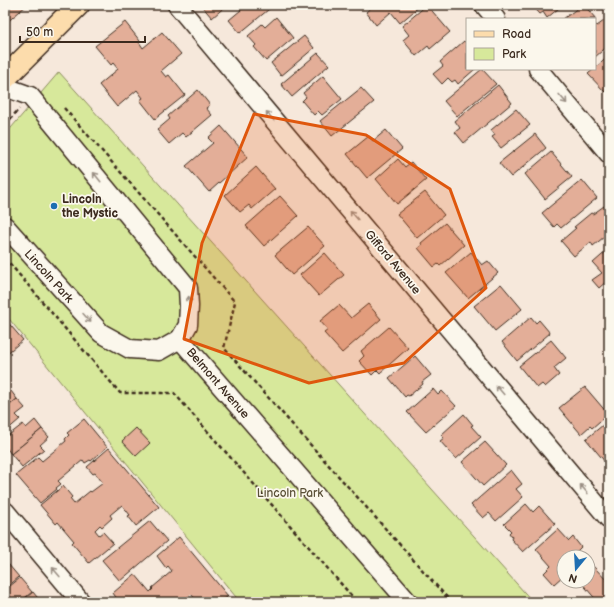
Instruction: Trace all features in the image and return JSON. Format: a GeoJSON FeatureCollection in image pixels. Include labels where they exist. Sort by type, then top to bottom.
{"type":"FeatureCollection","features":[{"type":"Feature","properties":{"kind":"main road"},"geometry":{"type":"LineString","coordinates":[[5,78],[78,5]]}},
{"type":"Feature","properties":{"kind":"street","name":"Gifford Avenue"},"geometry":{"type":"LineString","coordinates":[[177,5],[609,519]]}},
{"type":"Feature","properties":{"kind":"street"},"geometry":{"type":"LineString","coordinates":[[484,5],[495,18]]}},
{"type":"Feature","properties":{"kind":"street"},"geometry":{"type":"LineString","coordinates":[[539,70],[609,154]]}},
{"type":"Feature","properties":{"kind":"street","name":"Belmont Avenue"},"geometry":{"type":"LineString","coordinates":[[5,87],[30,96],[188,288],[190,306],[188,325],[180,339],[408,602]]}},
{"type":"Feature","properties":{"kind":"street","name":"Lincoln Park"},"geometry":{"type":"LineString","coordinates":[[5,226],[101,334],[130,348],[159,351],[180,339]]}},
{"type":"Feature","properties":{"kind":"street"},"geometry":{"type":"LineString","coordinates":[[5,511],[81,602]]}},
{"type":"Feature","properties":{"kind":"path"},"geometry":{"type":"LineString","coordinates":[[63,106],[235,302],[224,348],[451,602]]}},
{"type":"Feature","properties":{"kind":"path"},"geometry":{"type":"LineString","coordinates":[[5,125],[21,107]]}},
{"type":"Feature","properties":{"kind":"path"},"geometry":{"type":"LineString","coordinates":[[5,258],[120,393],[174,393],[357,602]]}},
{"type":"Feature","properties":{"kind":"highlighted area"},"geometry":{"type":"Polygon","coordinates":[[[254,114],[366,135],[450,189],[486,288],[404,363],[309,383],[184,339],[202,243],[254,114]]]}},
{"type":"Feature","properties":{"kind":"green space","name":"Lincoln Park"},"geometry":{"type":"Polygon","coordinates":[[[59,72],[533,602],[240,602],[5,314],[5,135],[59,72]]]}},
{"type":"Feature","properties":{"kind":"building"},"geometry":{"type":"Polygon","coordinates":[[[5,5],[27,5],[5,24],[5,5]]]}},
{"type":"Feature","properties":{"kind":"building"},"geometry":{"type":"Polygon","coordinates":[[[201,5],[227,5],[212,18],[201,5]]]}},
{"type":"Feature","properties":{"kind":"building"},"geometry":{"type":"Polygon","coordinates":[[[247,5],[274,5],[240,33],[229,20],[247,5]]]}},
{"type":"Feature","properties":{"kind":"building"},"geometry":{"type":"Polygon","coordinates":[[[374,5],[421,5],[400,23],[391,12],[376,25],[366,12],[374,5]]]}},
{"type":"Feature","properties":{"kind":"building"},"geometry":{"type":"Polygon","coordinates":[[[427,5],[450,32],[430,49],[428,46],[416,56],[403,40],[409,35],[402,26],[427,5]]]}},
{"type":"Feature","properties":{"kind":"building"},"geometry":{"type":"Polygon","coordinates":[[[532,5],[557,5],[559,8],[547,18],[543,12],[540,14],[532,5]]]}},
{"type":"Feature","properties":{"kind":"building"},"geometry":{"type":"Polygon","coordinates":[[[584,5],[595,18],[564,18],[584,5]]]}},
{"type":"Feature","properties":{"kind":"building"},"geometry":{"type":"Polygon","coordinates":[[[276,17],[293,38],[266,61],[254,47],[256,45],[248,36],[262,24],[265,27],[276,17]]]}},
{"type":"Feature","properties":{"kind":"building"},"geometry":{"type":"Polygon","coordinates":[[[608,18],[609,19],[609,45],[596,56],[596,25],[597,26],[608,18]]]}},
{"type":"Feature","properties":{"kind":"building"},"geometry":{"type":"Polygon","coordinates":[[[125,22],[140,41],[139,42],[143,48],[162,32],[181,54],[161,71],[166,77],[169,75],[185,95],[155,119],[140,100],[143,98],[137,90],[117,107],[99,85],[118,69],[113,63],[111,65],[95,46],[125,22]]]}},
{"type":"Feature","properties":{"kind":"building"},"geometry":{"type":"Polygon","coordinates":[[[304,36],[314,48],[281,76],[271,63],[304,36]]]}},
{"type":"Feature","properties":{"kind":"building"},"geometry":{"type":"Polygon","coordinates":[[[464,41],[466,43],[466,70],[474,70],[458,84],[455,80],[452,82],[448,78],[442,84],[433,74],[443,66],[440,62],[464,41]]]}},
{"type":"Feature","properties":{"kind":"building"},"geometry":{"type":"Polygon","coordinates":[[[318,53],[329,65],[292,97],[281,84],[318,53]]]}},
{"type":"Feature","properties":{"kind":"building"},"geometry":{"type":"Polygon","coordinates":[[[609,56],[609,89],[605,92],[588,74],[593,70],[596,70],[596,67],[609,56]]]}},
{"type":"Feature","properties":{"kind":"building"},"geometry":{"type":"Polygon","coordinates":[[[481,70],[483,70],[496,84],[457,116],[444,101],[481,70]]]}},
{"type":"Feature","properties":{"kind":"building"},"geometry":{"type":"Polygon","coordinates":[[[323,76],[342,99],[322,115],[318,111],[314,115],[302,101],[306,97],[303,93],[323,76]]]}},
{"type":"Feature","properties":{"kind":"building"},"geometry":{"type":"Polygon","coordinates":[[[498,85],[512,103],[464,143],[455,132],[460,128],[455,121],[498,85]]]}},
{"type":"Feature","properties":{"kind":"building"},"geometry":{"type":"Polygon","coordinates":[[[361,88],[374,102],[332,136],[320,121],[361,88]]]}},
{"type":"Feature","properties":{"kind":"building"},"geometry":{"type":"Polygon","coordinates":[[[198,90],[210,105],[206,108],[212,115],[186,137],[182,133],[169,144],[157,130],[170,119],[168,116],[198,90]]]}},
{"type":"Feature","properties":{"kind":"building"},"geometry":{"type":"Polygon","coordinates":[[[516,109],[530,125],[501,148],[492,137],[495,135],[491,130],[516,109]]]}},
{"type":"Feature","properties":{"kind":"building"},"geometry":{"type":"Polygon","coordinates":[[[221,126],[248,157],[209,192],[186,166],[213,143],[208,138],[221,126]]]}},
{"type":"Feature","properties":{"kind":"building"},"geometry":{"type":"Polygon","coordinates":[[[386,130],[402,149],[367,178],[347,154],[369,136],[373,141],[386,130]]]}},
{"type":"Feature","properties":{"kind":"building"},"geometry":{"type":"Polygon","coordinates":[[[535,134],[546,148],[511,177],[499,163],[535,134]]]}},
{"type":"Feature","properties":{"kind":"building"},"geometry":{"type":"Polygon","coordinates":[[[551,152],[572,177],[545,199],[525,174],[551,152]]]}},
{"type":"Feature","properties":{"kind":"building"},"geometry":{"type":"Polygon","coordinates":[[[398,159],[405,167],[411,162],[426,180],[397,204],[376,179],[398,159]]]}},
{"type":"Feature","properties":{"kind":"building"},"geometry":{"type":"Polygon","coordinates":[[[256,167],[275,189],[252,209],[249,205],[240,212],[225,195],[256,167]]]}},
{"type":"Feature","properties":{"kind":"building"},"geometry":{"type":"Polygon","coordinates":[[[582,180],[597,198],[561,228],[557,224],[554,227],[542,213],[582,180]]]}},
{"type":"Feature","properties":{"kind":"building"},"geometry":{"type":"Polygon","coordinates":[[[425,192],[444,215],[417,238],[397,214],[425,192]]]}},
{"type":"Feature","properties":{"kind":"building"},"geometry":{"type":"Polygon","coordinates":[[[280,196],[298,216],[264,246],[246,226],[280,196]]]}},
{"type":"Feature","properties":{"kind":"building"},"geometry":{"type":"Polygon","coordinates":[[[604,206],[609,211],[609,233],[593,246],[591,242],[574,256],[561,241],[576,228],[574,227],[591,213],[593,214],[604,206]]]}},
{"type":"Feature","properties":{"kind":"building"},"geometry":{"type":"Polygon","coordinates":[[[445,223],[464,245],[440,266],[438,264],[434,267],[418,248],[422,245],[421,243],[445,223]]]}},
{"type":"Feature","properties":{"kind":"building"},"geometry":{"type":"Polygon","coordinates":[[[308,227],[325,246],[292,275],[275,255],[308,227]]]}},
{"type":"Feature","properties":{"kind":"building"},"geometry":{"type":"Polygon","coordinates":[[[609,249],[609,281],[608,280],[599,288],[592,280],[602,273],[593,263],[609,249]]]}},
{"type":"Feature","properties":{"kind":"building"},"geometry":{"type":"Polygon","coordinates":[[[471,252],[482,265],[488,261],[498,273],[468,298],[446,273],[471,252]]]}},
{"type":"Feature","properties":{"kind":"building"},"geometry":{"type":"Polygon","coordinates":[[[325,253],[344,275],[319,296],[300,275],[325,253]]]}},
{"type":"Feature","properties":{"kind":"building"},"geometry":{"type":"Polygon","coordinates":[[[501,284],[522,309],[495,331],[474,306],[501,284]]]}},
{"type":"Feature","properties":{"kind":"building"},"geometry":{"type":"Polygon","coordinates":[[[368,304],[381,319],[342,353],[324,333],[328,330],[320,321],[339,305],[351,318],[368,304]]]}},
{"type":"Feature","properties":{"kind":"building"},"geometry":{"type":"Polygon","coordinates":[[[531,317],[536,323],[539,320],[550,333],[517,361],[502,342],[531,317]]]}},
{"type":"Feature","properties":{"kind":"building"},"geometry":{"type":"Polygon","coordinates":[[[5,319],[23,340],[5,355],[5,319]]]}},
{"type":"Feature","properties":{"kind":"building"},"geometry":{"type":"Polygon","coordinates":[[[389,327],[408,348],[380,373],[377,370],[372,375],[359,361],[364,356],[361,351],[389,327]]]}},
{"type":"Feature","properties":{"kind":"building"},"geometry":{"type":"Polygon","coordinates":[[[551,340],[566,358],[554,368],[559,375],[545,387],[542,384],[537,388],[519,366],[551,340]]]}},
{"type":"Feature","properties":{"kind":"building"},"geometry":{"type":"Polygon","coordinates":[[[415,356],[431,375],[409,396],[407,395],[405,397],[389,378],[415,356]]]}},
{"type":"Feature","properties":{"kind":"building"},"geometry":{"type":"Polygon","coordinates":[[[585,387],[608,414],[592,428],[590,426],[581,434],[559,408],[585,387]]]}},
{"type":"Feature","properties":{"kind":"building"},"geometry":{"type":"Polygon","coordinates":[[[433,389],[438,395],[442,391],[456,406],[426,432],[407,412],[433,389]]]}},
{"type":"Feature","properties":{"kind":"building"},"geometry":{"type":"Polygon","coordinates":[[[11,391],[17,399],[5,409],[5,396],[11,391]]]}},
{"type":"Feature","properties":{"kind":"building"},"geometry":{"type":"Polygon","coordinates":[[[17,399],[25,408],[16,415],[20,419],[5,432],[5,409],[17,399]]]}},
{"type":"Feature","properties":{"kind":"building"},"geometry":{"type":"Polygon","coordinates":[[[464,414],[473,425],[471,426],[481,437],[456,459],[440,441],[444,438],[441,435],[464,414]]]}},
{"type":"Feature","properties":{"kind":"building"},"geometry":{"type":"Polygon","coordinates":[[[84,419],[107,447],[91,461],[90,460],[85,463],[83,460],[58,481],[61,484],[56,488],[57,489],[40,503],[16,475],[38,457],[42,461],[66,441],[65,439],[69,435],[67,433],[84,419]]]}},
{"type":"Feature","properties":{"kind":"building"},"geometry":{"type":"Polygon","coordinates":[[[35,420],[42,429],[11,454],[5,446],[5,438],[23,424],[26,428],[35,420]]]}},
{"type":"Feature","properties":{"kind":"building"},"geometry":{"type":"Polygon","coordinates":[[[609,420],[609,461],[606,463],[586,439],[609,420]]]}},
{"type":"Feature","properties":{"kind":"building"},"geometry":{"type":"Polygon","coordinates":[[[136,428],[150,443],[136,456],[122,441],[136,428]]]}},
{"type":"Feature","properties":{"kind":"building"},"geometry":{"type":"Polygon","coordinates":[[[42,429],[49,437],[40,445],[44,449],[22,467],[11,454],[42,429]]]}},
{"type":"Feature","properties":{"kind":"building"},"geometry":{"type":"Polygon","coordinates":[[[485,442],[506,465],[483,486],[462,462],[485,442]]]}},
{"type":"Feature","properties":{"kind":"building"},"geometry":{"type":"Polygon","coordinates":[[[109,448],[159,507],[136,526],[122,505],[110,515],[112,518],[102,527],[100,525],[95,530],[99,535],[103,532],[113,543],[89,563],[72,543],[74,541],[58,522],[56,524],[40,505],[63,486],[72,497],[70,499],[74,504],[103,483],[95,473],[93,474],[87,467],[109,448]]]}},
{"type":"Feature","properties":{"kind":"building"},"geometry":{"type":"Polygon","coordinates":[[[511,470],[522,484],[516,489],[523,497],[496,521],[489,513],[483,518],[471,505],[511,470]]]}},
{"type":"Feature","properties":{"kind":"building"},"geometry":{"type":"Polygon","coordinates":[[[526,504],[533,512],[539,506],[555,524],[523,552],[511,539],[512,537],[509,533],[511,531],[504,524],[526,504]]]}},
{"type":"Feature","properties":{"kind":"building"},"geometry":{"type":"Polygon","coordinates":[[[150,521],[167,541],[120,581],[102,560],[150,521]]]}},
{"type":"Feature","properties":{"kind":"building"},"geometry":{"type":"Polygon","coordinates":[[[558,529],[569,541],[573,537],[581,547],[579,549],[556,549],[556,582],[554,584],[544,573],[551,566],[536,549],[558,529]]]}},
{"type":"Feature","properties":{"kind":"building"},"geometry":{"type":"Polygon","coordinates":[[[179,537],[228,596],[221,602],[196,602],[197,601],[191,594],[187,598],[189,600],[187,602],[119,602],[113,593],[135,574],[150,592],[153,589],[152,588],[172,571],[168,566],[166,568],[157,556],[179,537]]]}},
{"type":"Feature","properties":{"kind":"building"},"geometry":{"type":"Polygon","coordinates":[[[8,564],[19,577],[5,589],[5,567],[8,564]]]}},
{"type":"Feature","properties":{"kind":"building"},"geometry":{"type":"Polygon","coordinates":[[[596,569],[609,583],[609,602],[598,602],[587,589],[596,589],[596,569]]]}},
{"type":"Feature","properties":{"kind":"building"},"geometry":{"type":"Polygon","coordinates":[[[20,578],[32,592],[20,602],[5,602],[5,590],[20,578]]]}},
{"type":"Feature","properties":{"kind":"building"},"geometry":{"type":"Polygon","coordinates":[[[33,592],[41,602],[21,602],[33,592]]]}},
{"type":"Feature","properties":{"kind":"place","name":"Lincoln the Mystic"},"geometry":{"type":"Point","coordinates":[54,206]}}]}
